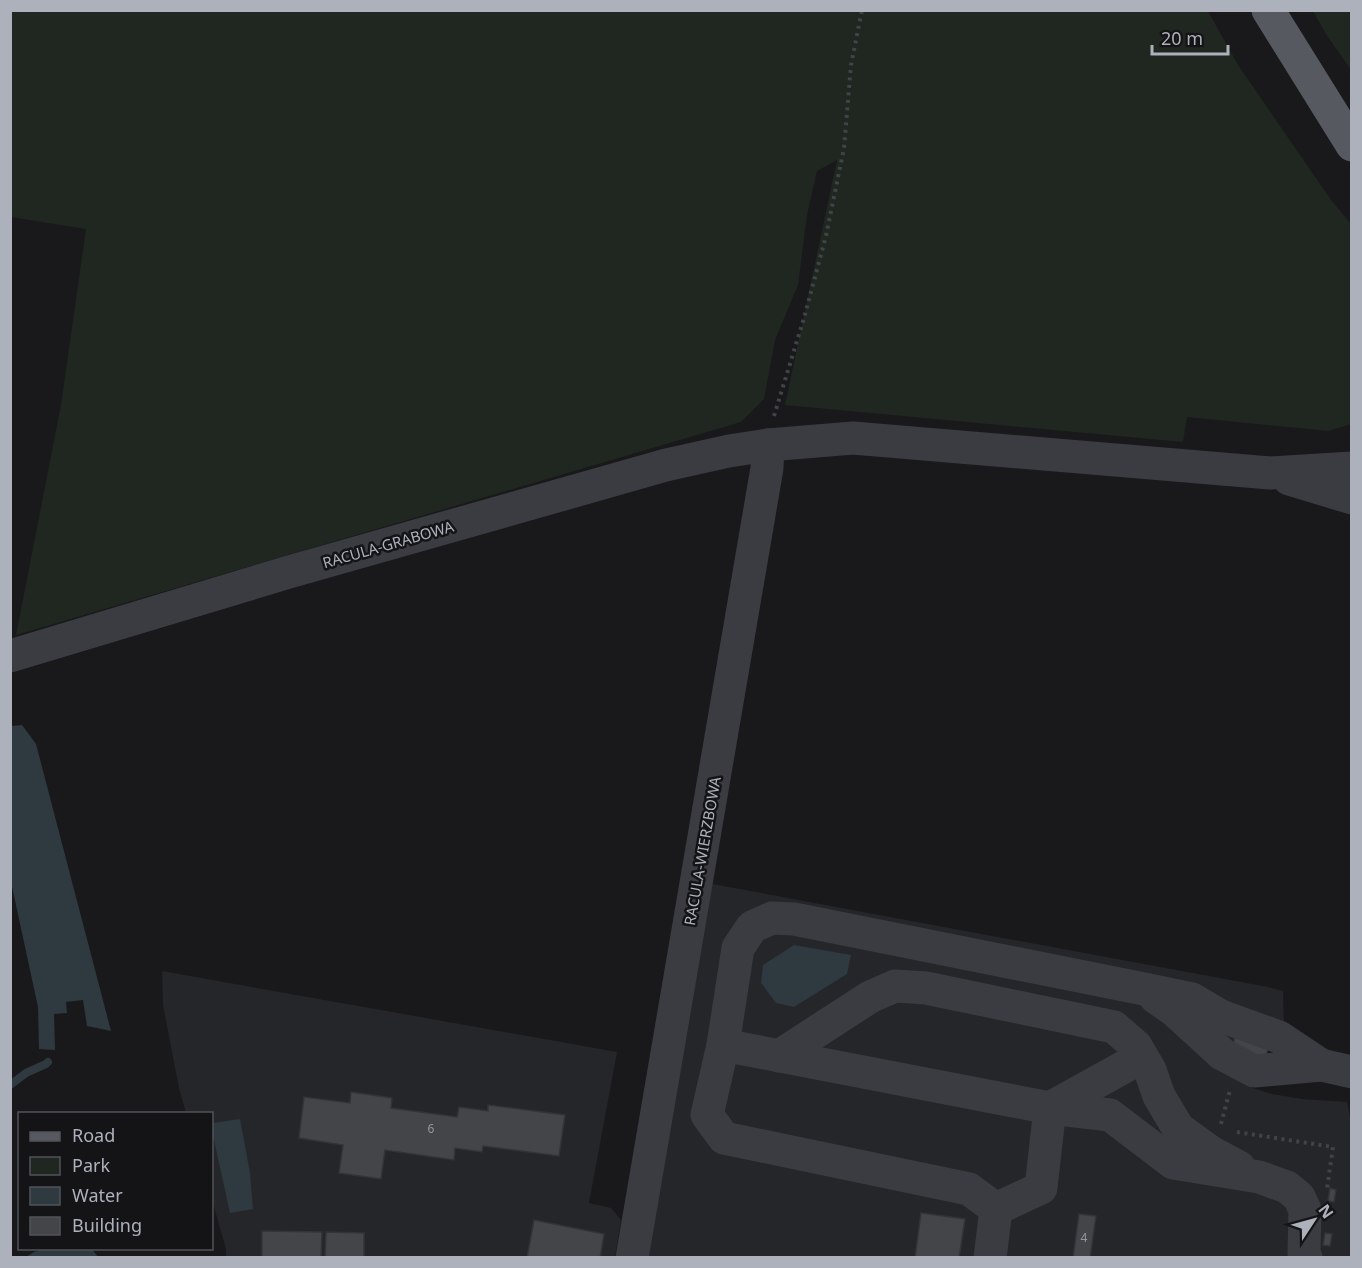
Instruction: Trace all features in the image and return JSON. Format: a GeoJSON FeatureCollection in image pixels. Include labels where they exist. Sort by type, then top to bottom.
{"type":"FeatureCollection","features":[{"type":"Feature","properties":{"kind":"main road"},"geometry":{"type":"LineString","coordinates":[[1269,10],[1352,145]]}},
{"type":"Feature","properties":{"kind":"street","name":"RACULA-GRABOWA"},"geometry":{"type":"LineString","coordinates":[[10,656],[289,572],[654,468],[729,450],[853,438],[1270,473]]}},
{"type":"Feature","properties":{"kind":"street","name":"RACULA-WIERZBOWA"},"geometry":{"type":"LineString","coordinates":[[632,1257],[767,468],[768,445]]}},
{"type":"Feature","properties":{"kind":"street"},"geometry":{"type":"LineString","coordinates":[[1270,473],[1352,468]]}},
{"type":"Feature","properties":{"kind":"street"},"geometry":{"type":"LineString","coordinates":[[1270,473],[1352,498]]}},
{"type":"Feature","properties":{"kind":"street"},"geometry":{"type":"LineString","coordinates":[[996,1209],[969,1189],[724,1138],[708,1115],[723,1046],[738,948],[752,927],[772,918],[794,919],[1192,999],[1221,1016],[1279,1037],[1336,1069]]}},
{"type":"Feature","properties":{"kind":"street"},"geometry":{"type":"LineString","coordinates":[[779,1056],[870,997],[895,986],[926,988],[1114,1027],[1136,1046],[1150,1070],[1159,1096],[1178,1128],[1211,1152],[1259,1177],[1287,1187],[1299,1197],[1305,1210],[1304,1253],[1306,1257]]}},
{"type":"Feature","properties":{"kind":"street"},"geometry":{"type":"LineString","coordinates":[[1144,990],[1175,1011],[1222,1054],[1254,1071],[1336,1069]]}},
{"type":"Feature","properties":{"kind":"street"},"geometry":{"type":"LineString","coordinates":[[723,1046],[1050,1108],[1110,1115],[1173,1163],[1259,1177]]}},
{"type":"Feature","properties":{"kind":"street"},"geometry":{"type":"LineString","coordinates":[[1050,1108],[1142,1057]]}},
{"type":"Feature","properties":{"kind":"street"},"geometry":{"type":"LineString","coordinates":[[996,1209],[1041,1188],[1050,1108]]}},
{"type":"Feature","properties":{"kind":"street"},"geometry":{"type":"LineString","coordinates":[[990,1257],[996,1209]]}},
{"type":"Feature","properties":{"kind":"path"},"geometry":{"type":"LineString","coordinates":[[768,445],[782,387],[804,318],[826,236],[844,148],[850,65],[862,10]]}},
{"type":"Feature","properties":{"kind":"shaded area"},"geometry":{"type":"Polygon","coordinates":[[[707,883],[1283,991],[1284,1028],[1236,1034],[1232,1049],[1242,1083],[1272,1094],[1347,1102],[1351,1121],[1351,1257],[643,1258],[707,883]]]}},
{"type":"Feature","properties":{"kind":"shaded area"},"geometry":{"type":"Polygon","coordinates":[[[162,971],[617,1052],[589,1203],[611,1208],[621,1220],[615,1257],[226,1257],[226,1249],[213,1204],[213,1112],[186,1112],[163,1005],[162,971]]]}},
{"type":"Feature","properties":{"kind":"green space"},"geometry":{"type":"Polygon","coordinates":[[[11,11],[1208,11],[1238,65],[1331,200],[1351,224],[1351,424],[1329,431],[1187,417],[1183,442],[785,405],[837,160],[817,171],[807,215],[798,285],[775,340],[764,399],[741,422],[16,635],[61,405],[86,229],[11,217],[11,11]]]}},
{"type":"Feature","properties":{"kind":"green space"},"geometry":{"type":"Polygon","coordinates":[[[1313,11],[1351,11],[1351,70],[1326,34],[1313,11]]]}},
{"type":"Feature","properties":{"kind":"water"},"geometry":{"type":"Polygon","coordinates":[[[22,725],[36,744],[111,1031],[87,1026],[83,1000],[66,1002],[67,1013],[54,1014],[55,1050],[39,1049],[38,1007],[11,882],[11,726],[22,725]]]}},
{"type":"Feature","properties":{"kind":"water"},"geometry":{"type":"Polygon","coordinates":[[[794,945],[851,955],[847,974],[794,1007],[776,1003],[761,983],[763,965],[794,945]]]}},
{"type":"Feature","properties":{"kind":"water"},"geometry":{"type":"Polygon","coordinates":[[[240,1119],[250,1173],[253,1209],[230,1213],[213,1136],[213,1123],[240,1119]]]}},
{"type":"Feature","properties":{"kind":"water"},"geometry":{"type":"Polygon","coordinates":[[[93,1250],[98,1257],[26,1257],[34,1252],[93,1250]]]}},
{"type":"Feature","properties":{"kind":"building"},"geometry":{"type":"Polygon","coordinates":[[[1236,1033],[1270,1042],[1265,1059],[1232,1049],[1236,1033]]]}},
{"type":"Feature","properties":{"kind":"building"},"geometry":{"type":"Polygon","coordinates":[[[351,1092],[392,1098],[391,1108],[457,1117],[459,1107],[488,1111],[488,1105],[565,1115],[559,1156],[483,1146],[482,1152],[455,1148],[454,1160],[385,1150],[381,1179],[339,1173],[343,1145],[299,1138],[304,1097],[350,1103],[351,1092]]]}},
{"type":"Feature","properties":{"kind":"building"},"geometry":{"type":"Polygon","coordinates":[[[1330,1188],[1336,1190],[1334,1202],[1328,1201],[1330,1188]]]}},
{"type":"Feature","properties":{"kind":"building"},"geometry":{"type":"Polygon","coordinates":[[[921,1213],[965,1219],[959,1258],[915,1258],[921,1213]]]}},
{"type":"Feature","properties":{"kind":"building"},"geometry":{"type":"Polygon","coordinates":[[[1079,1214],[1096,1216],[1090,1258],[1073,1258],[1079,1214]]]}},
{"type":"Feature","properties":{"kind":"building"},"geometry":{"type":"Polygon","coordinates":[[[534,1220],[604,1234],[600,1258],[527,1258],[534,1220]]]}},
{"type":"Feature","properties":{"kind":"building"},"geometry":{"type":"Polygon","coordinates":[[[262,1231],[322,1232],[321,1258],[262,1258],[262,1231]]]}},
{"type":"Feature","properties":{"kind":"building"},"geometry":{"type":"Polygon","coordinates":[[[326,1232],[364,1233],[364,1258],[325,1258],[326,1232]]]}},
{"type":"Feature","properties":{"kind":"building"},"geometry":{"type":"Polygon","coordinates":[[[1325,1233],[1332,1234],[1330,1246],[1323,1245],[1325,1233]]]}},
{"type":"Feature","properties":{"kind":"waterway"},"geometry":{"type":"LineString","coordinates":[[10,1085],[26,1073],[48,1062]]}}]}
